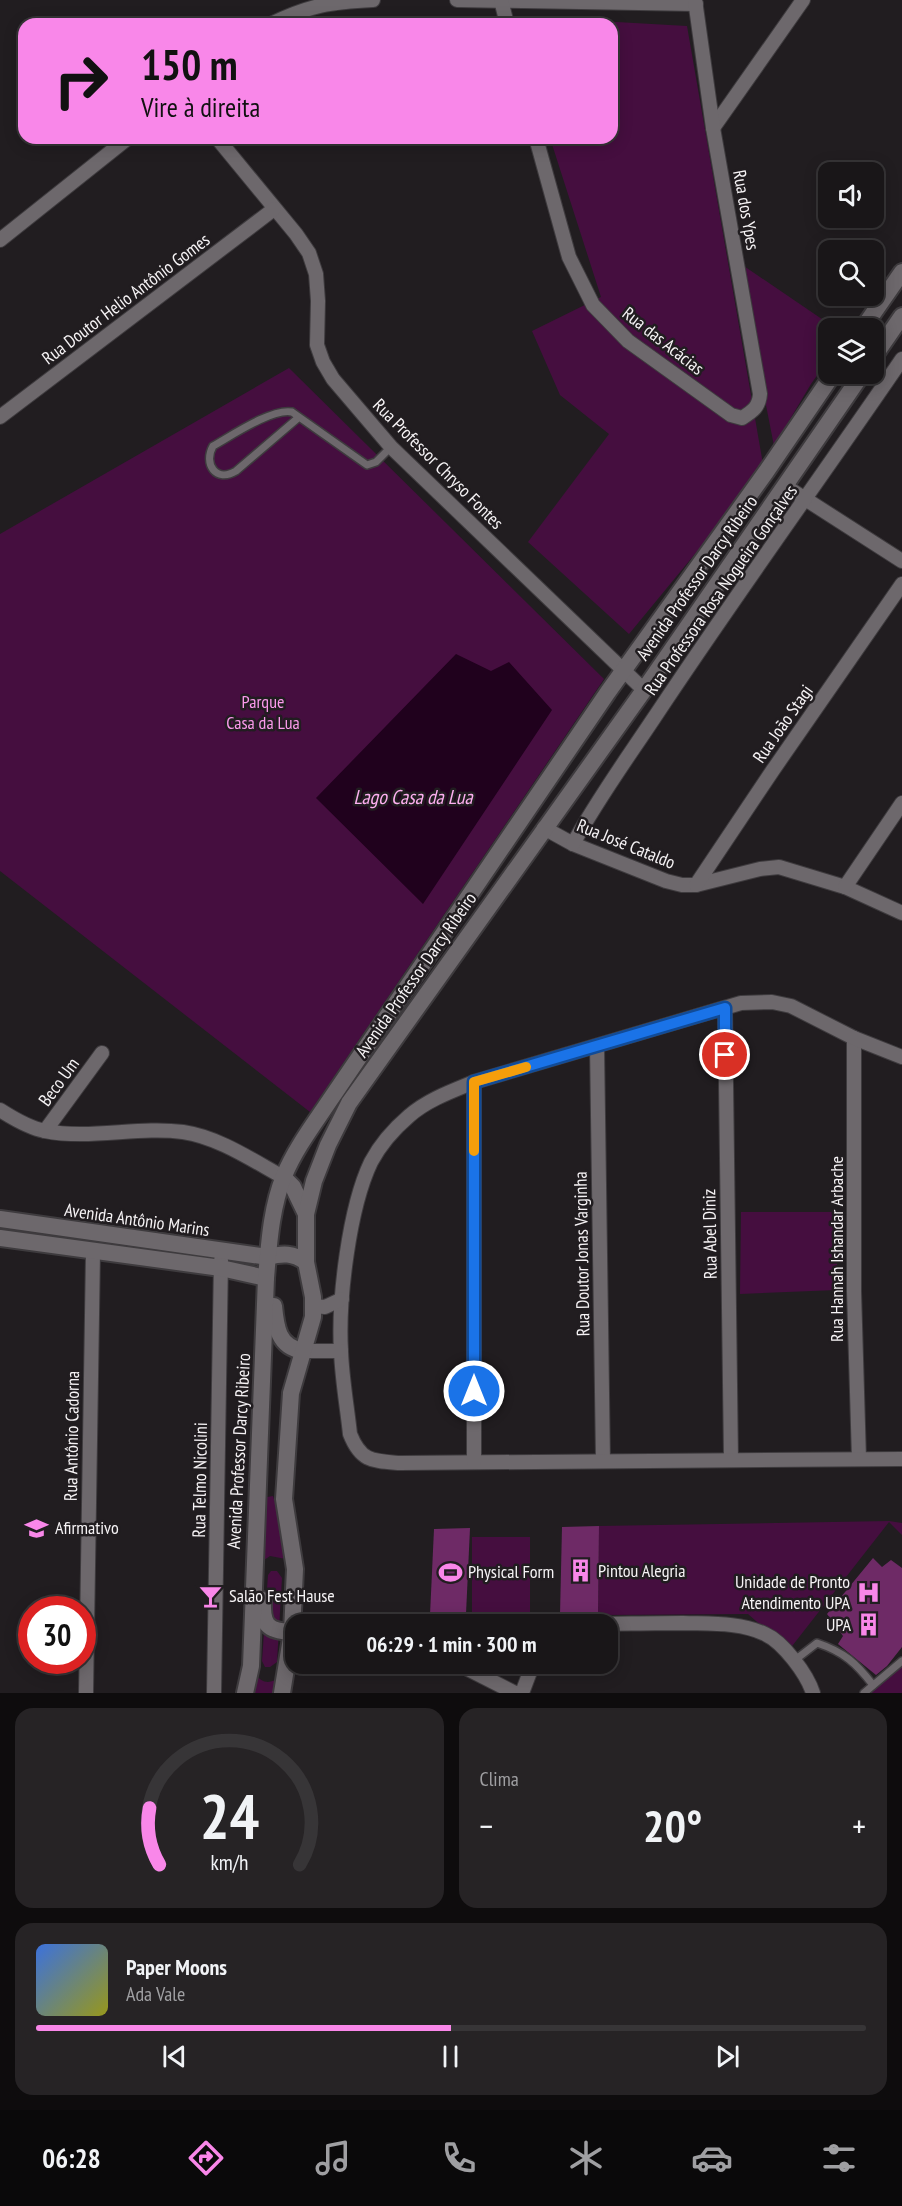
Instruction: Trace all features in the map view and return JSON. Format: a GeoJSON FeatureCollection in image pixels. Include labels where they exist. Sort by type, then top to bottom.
{"type":"FeatureCollection","features":[{"type":"Feature","properties":{"kind":"main road"},"geometry":{"type":"LineString","coordinates":[[870,318],[902,272]]}},
{"type":"Feature","properties":{"kind":"main road"},"geometry":{"type":"LineString","coordinates":[[884,342],[902,316]]}},
{"type":"Feature","properties":{"kind":"main road","name":"Avenida Professor Darcy Ribeiro"},"geometry":{"type":"LineString","coordinates":[[245,1693],[251,1666],[266,1283],[273,1215],[283,1177],[302,1143],[367,1045],[608,692],[826,384]]}},
{"type":"Feature","properties":{"kind":"main road","name":"Avenida Professor Darcy Ribeiro"},"geometry":{"type":"LineString","coordinates":[[294,1614],[294,1558],[284,1499],[291,1392],[313,1317],[306,1262],[306,1214],[314,1181],[328,1145],[349,1103],[644,690],[855,384]]}},
{"type":"Feature","properties":{"kind":"main road"},"geometry":{"type":"LineString","coordinates":[[283,1177],[292,1187],[306,1214]]}},
{"type":"Feature","properties":{"kind":"main road","name":"Avenida Antônio Marins"},"geometry":{"type":"LineString","coordinates":[[0,1220],[221,1260],[266,1283]]}},
{"type":"Feature","properties":{"kind":"main road","name":"Avenida Antônio Marins"},"geometry":{"type":"LineString","coordinates":[[0,1238],[93,1252],[221,1260],[291,1254],[306,1262]]}},
{"type":"Feature","properties":{"kind":"main road"},"geometry":{"type":"LineString","coordinates":[[266,1283],[273,1300],[279,1336],[290,1347],[303,1351]]}},
{"type":"Feature","properties":{"kind":"main road"},"geometry":{"type":"LineString","coordinates":[[254,1556],[261,1567],[263,1577],[264,1621],[275,1630],[285,1631]]}},
{"type":"Feature","properties":{"kind":"main road","name":"Avenida Professor Darcy Ribeiro"},"geometry":{"type":"LineString","coordinates":[[282,1693],[286,1674]]}},
{"type":"Feature","properties":{"kind":"street"},"geometry":{"type":"LineString","coordinates":[[284,18],[334,2],[373,0]]}},
{"type":"Feature","properties":{"kind":"street"},"geometry":{"type":"LineString","coordinates":[[457,0],[696,2]]}},
{"type":"Feature","properties":{"kind":"street"},"geometry":{"type":"LineString","coordinates":[[713,128],[802,0]]}},
{"type":"Feature","properties":{"kind":"street"},"geometry":{"type":"LineString","coordinates":[[501,1],[505,18]]}},
{"type":"Feature","properties":{"kind":"street","name":"Rua dos Ypes"},"geometry":{"type":"LineString","coordinates":[[696,2],[713,128],[760,394],[759,404],[742,418]]}},
{"type":"Feature","properties":{"kind":"street"},"geometry":{"type":"LineString","coordinates":[[0,240],[120,144]]}},
{"type":"Feature","properties":{"kind":"street","name":"Rua Professor Chryso Fontes"},"geometry":{"type":"LineString","coordinates":[[222,144],[309,253],[315,274],[318,301],[317,345],[323,362],[333,379],[392,447],[644,690]]}},
{"type":"Feature","properties":{"kind":"street","name":"Rua das Acácias"},"geometry":{"type":"LineString","coordinates":[[538,144],[569,257],[593,305],[628,340],[731,415],[742,418]]}},
{"type":"Feature","properties":{"kind":"street","name":"Rua Doutor Helio Antônio Gomes"},"geometry":{"type":"LineString","coordinates":[[0,417],[274,209]]}},
{"type":"Feature","properties":{"kind":"street","name":"Rua Professora Rosa Nogueira Gonçalves"},"geometry":{"type":"LineString","coordinates":[[573,844],[591,810],[674,685],[902,359]]}},
{"type":"Feature","properties":{"kind":"street"},"geometry":{"type":"LineString","coordinates":[[785,486],[902,561]]}},
{"type":"Feature","properties":{"kind":"street","name":"Rua João Stagi"},"geometry":{"type":"LineString","coordinates":[[696,885],[901,587]]}},
{"type":"Feature","properties":{"kind":"street"},"geometry":{"type":"LineString","coordinates":[[845,887],[902,803]]}},
{"type":"Feature","properties":{"kind":"street","name":"Rua José Cataldo"},"geometry":{"type":"LineString","coordinates":[[544,828],[573,844],[682,885],[696,885],[760,869],[779,867],[845,887],[902,913]]}},
{"type":"Feature","properties":{"kind":"street"},"geometry":{"type":"LineString","coordinates":[[902,1057],[854,1038],[791,1006],[772,1002],[741,1003],[474,1082],[436,1098],[410,1115],[391,1134],[372,1161],[358,1198],[342,1299],[341,1351],[350,1434],[362,1456],[375,1461],[400,1463],[902,1459]]}},
{"type":"Feature","properties":{"kind":"street","name":"Rua Abel Diniz"},"geometry":{"type":"LineString","coordinates":[[725,1008],[731,1459]]}},
{"type":"Feature","properties":{"kind":"street","name":"Rua Hannah Ishandar Arbache"},"geometry":{"type":"LineString","coordinates":[[854,1038],[854,1292],[859,1459]]}},
{"type":"Feature","properties":{"kind":"street","name":"Rua Doutor Jonas Varginha"},"geometry":{"type":"LineString","coordinates":[[597,1046],[603,1461]]}},
{"type":"Feature","properties":{"kind":"street","name":"Beco Um"},"geometry":{"type":"LineString","coordinates":[[45,1131],[102,1053]]}},
{"type":"Feature","properties":{"kind":"street"},"geometry":{"type":"LineString","coordinates":[[474,1082],[474,1462]]}},
{"type":"Feature","properties":{"kind":"street"},"geometry":{"type":"LineString","coordinates":[[0,1110],[19,1122],[45,1131],[81,1134],[145,1130],[182,1132],[201,1136],[283,1177]]}},
{"type":"Feature","properties":{"kind":"street","name":"Rua Antônio Cadorna"},"geometry":{"type":"LineString","coordinates":[[86,1693],[93,1252]]}},
{"type":"Feature","properties":{"kind":"street","name":"Rua Telmo Nicolini"},"geometry":{"type":"LineString","coordinates":[[214,1693],[221,1260]]}},
{"type":"Feature","properties":{"kind":"street"},"geometry":{"type":"LineString","coordinates":[[313,1306],[325,1307],[342,1299]]}},
{"type":"Feature","properties":{"kind":"street"},"geometry":{"type":"LineString","coordinates":[[303,1351],[341,1351]]}},
{"type":"Feature","properties":{"kind":"street"},"geometry":{"type":"LineString","coordinates":[[618,1624],[711,1624],[744,1627],[766,1634],[795,1660],[813,1693]]}},
{"type":"Feature","properties":{"kind":"street"},"geometry":{"type":"LineString","coordinates":[[478,1674],[515,1693]]}},
{"type":"Feature","properties":{"kind":"street"},"geometry":{"type":"LineString","coordinates":[[522,1693],[529,1674]]}},
{"type":"Feature","properties":{"kind":"lane"},"geometry":{"type":"LineString","coordinates":[[298,418],[231,475],[219,476],[210,463],[210,451],[213,446],[250,425],[284,410],[292,412],[327,435],[367,465],[376,462],[392,447]]}},
{"type":"Feature","properties":{"kind":"lane"},"geometry":{"type":"LineString","coordinates":[[795,1660],[817,1643],[855,1662],[873,1685]]}},
{"type":"Feature","properties":{"kind":"lane"},"geometry":{"type":"LineString","coordinates":[[864,1693],[902,1661]]}},
{"type":"Feature","properties":{"kind":"green space"},"geometry":{"type":"Polygon","coordinates":[[[511,16],[546,18],[512,18],[511,16]]]}},
{"type":"Feature","properties":{"kind":"green space"},"geometry":{"type":"Polygon","coordinates":[[[618,22],[687,26],[764,470],[629,634],[528,542],[609,434],[560,395],[532,331],[601,297],[552,144],[618,144],[618,22]]]}},
{"type":"Feature","properties":{"kind":"green space"},"geometry":{"type":"Polygon","coordinates":[[[738,262],[820,318],[818,318],[818,374],[774,446],[738,262]]]}},
{"type":"Feature","properties":{"kind":"green space","name":"Parque Casa da Lua"},"geometry":{"type":"Polygon","coordinates":[[[289,368],[604,679],[310,1112],[0,871],[0,534],[289,368]]]}},
{"type":"Feature","properties":{"kind":"green space"},"geometry":{"type":"Polygon","coordinates":[[[741,1212],[837,1212],[837,1290],[740,1294],[741,1212]]]}},
{"type":"Feature","properties":{"kind":"green space"},"geometry":{"type":"Polygon","coordinates":[[[273,1496],[288,1547],[286,1559],[270,1556],[261,1562],[267,1497],[273,1496]]]}},
{"type":"Feature","properties":{"kind":"green space"},"geometry":{"type":"Polygon","coordinates":[[[889,1521],[902,1523],[902,1535],[889,1522],[789,1650],[748,1614],[598,1614],[599,1526],[889,1521]]]}},
{"type":"Feature","properties":{"kind":"green space"},"geometry":{"type":"Polygon","coordinates":[[[472,1537],[530,1537],[530,1613],[472,1614],[472,1537]]]}},
{"type":"Feature","properties":{"kind":"green space"},"geometry":{"type":"Polygon","coordinates":[[[271,1571],[277,1571],[282,1578],[277,1662],[270,1667],[265,1667],[262,1661],[268,1575],[271,1571]]]}},
{"type":"Feature","properties":{"kind":"green space"},"geometry":{"type":"Polygon","coordinates":[[[902,1657],[902,1693],[869,1693],[902,1657]]]}},
{"type":"Feature","properties":{"kind":"green space"},"geometry":{"type":"Polygon","coordinates":[[[255,1674],[267,1682],[282,1677],[277,1693],[252,1693],[255,1674]]]}},
{"type":"Feature","properties":{"kind":"water","name":"Lago Casa da Lua"},"geometry":{"type":"Polygon","coordinates":[[[456,654],[491,671],[509,662],[552,710],[423,904],[316,798],[456,654]]]}},
{"type":"Feature","properties":{"kind":"building","name":"Pintou Alegria"},"geometry":{"type":"Polygon","coordinates":[[[599,1526],[598,1614],[560,1614],[562,1527],[599,1526]]]}},
{"type":"Feature","properties":{"kind":"building","name":"Physical Form"},"geometry":{"type":"Polygon","coordinates":[[[470,1528],[466,1614],[430,1614],[434,1529],[470,1528]]]}},
{"type":"Feature","properties":{"kind":"building","name":"UPA"},"geometry":{"type":"Polygon","coordinates":[[[873,1558],[882,1567],[891,1560],[902,1568],[902,1647],[887,1666],[876,1675],[838,1644],[843,1636],[827,1614],[873,1558]]]}},
{"type":"Feature","properties":{"kind":"slow traffic"},"geometry":{"type":"LineString","coordinates":[[474,1151],[474,1082],[526,1067]]}},
{"type":"Feature","properties":{"kind":"place","name":"Afirmativo"},"geometry":{"type":"Point","coordinates":[37,1528]}},
{"type":"Feature","properties":{"kind":"place","name":"Pintou Alegria"},"geometry":{"type":"Point","coordinates":[580,1571]}},
{"type":"Feature","properties":{"kind":"place","name":"Physical Form"},"geometry":{"type":"Point","coordinates":[450,1572]}},
{"type":"Feature","properties":{"kind":"place","name":"Unidade de Pronto Atendimento UPA"},"geometry":{"type":"Point","coordinates":[868,1592]}},
{"type":"Feature","properties":{"kind":"place","name":"Salão Fest Hause"},"geometry":{"type":"Point","coordinates":[211,1596]}},
{"type":"Feature","properties":{"kind":"place","name":"UPA"},"geometry":{"type":"Point","coordinates":[869,1625]}},
{"type":"Feature","properties":{"kind":"route"},"geometry":{"type":"LineString","coordinates":[[474,1391],[474,1082],[725,1008],[725,1055]]}}]}
